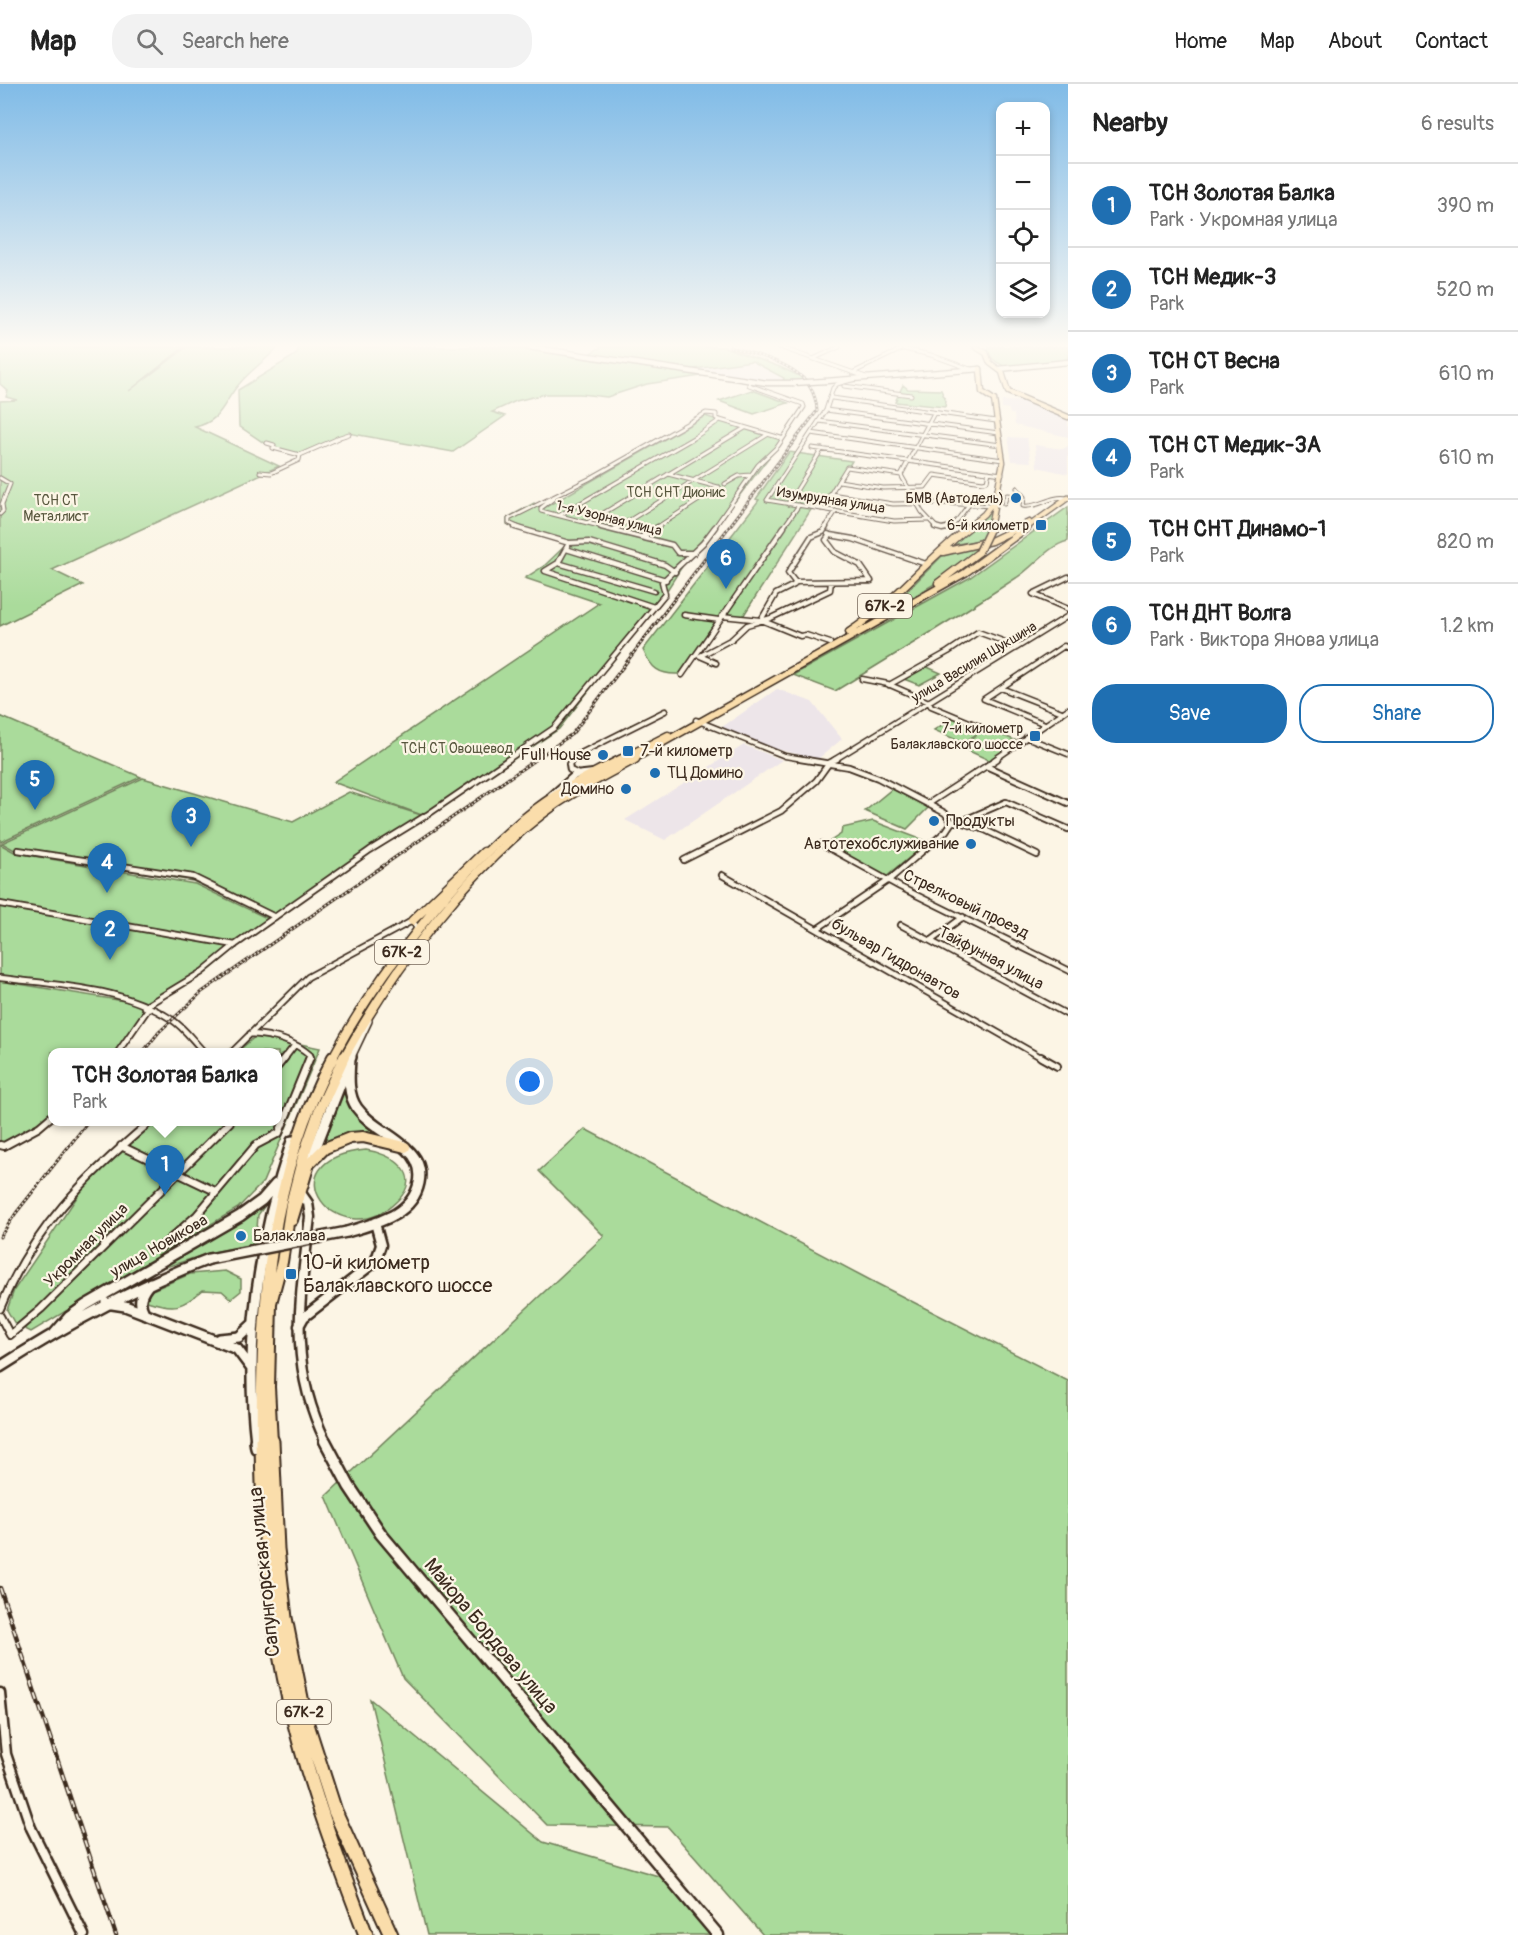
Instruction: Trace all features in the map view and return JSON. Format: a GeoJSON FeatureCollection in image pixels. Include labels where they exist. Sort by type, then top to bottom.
{"type":"FeatureCollection","features":[{"type":"Feature","properties":{"kind":"main road","name":"67К-2"},"geometry":{"type":"LineString","coordinates":[[268,1477],[260,1384],[265,1285],[277,1217],[305,1116],[325,1073],[372,992],[439,906],[497,844],[544,803],[699,721],[908,604],[979,552],[990,529],[1002,474],[1003,460],[999,433]]}},
{"type":"Feature","properties":{"kind":"main road","name":"67К-2"},"geometry":{"type":"LineString","coordinates":[[699,721],[854,629],[892,601],[932,558],[976,523],[996,498]]}},
{"type":"Feature","properties":{"kind":"main road"},"geometry":{"type":"LineString","coordinates":[[908,604],[965,573],[997,552],[1041,516],[1068,498]]}},
{"type":"Feature","properties":{"kind":"main road"},"geometry":{"type":"LineString","coordinates":[[932,558],[957,547],[991,541],[1041,516]]}},
{"type":"Feature","properties":{"kind":"main road"},"geometry":{"type":"LineString","coordinates":[[991,541],[1000,546],[997,552]]}},
{"type":"Feature","properties":{"kind":"main road","name":"67К-2"},"geometry":{"type":"LineString","coordinates":[[268,1477],[271,1303],[303,1157],[320,1109],[340,1064],[374,1007],[446,909],[486,866],[556,804],[592,778]]}},
{"type":"Feature","properties":{"kind":"main road"},"geometry":{"type":"LineString","coordinates":[[412,921],[444,892],[471,861],[497,844]]}},
{"type":"Feature","properties":{"kind":"main road"},"geometry":{"type":"LineString","coordinates":[[287,1232],[309,1164],[350,1059],[374,1007]]}},
{"type":"Feature","properties":{"kind":"main road"},"geometry":{"type":"LineString","coordinates":[[350,1059],[349,1080],[356,1107],[375,1126],[405,1147]]}},
{"type":"Feature","properties":{"kind":"main road"},"geometry":{"type":"LineString","coordinates":[[268,1477],[255,1435],[254,1323],[260,1260],[277,1183],[292,1142],[305,1116]]}},
{"type":"Feature","properties":{"kind":"main road"},"geometry":{"type":"LineString","coordinates":[[309,1164],[325,1148],[350,1138],[378,1139],[405,1147]]}},
{"type":"Feature","properties":{"kind":"main road","name":"улица Новикова"},"geometry":{"type":"LineString","coordinates":[[0,1367],[106,1303],[152,1280],[209,1259],[347,1232],[393,1217],[408,1206],[419,1191],[421,1174],[417,1160],[405,1147]]}},
{"type":"Feature","properties":{"kind":"main road","name":"улица Новикова"},"geometry":{"type":"LineString","coordinates":[[55,1333],[69,1317],[86,1305],[240,1216],[262,1200],[277,1183]]}},
{"type":"Feature","properties":{"kind":"main road"},"geometry":{"type":"LineString","coordinates":[[146,1315],[140,1307],[140,1300],[152,1280]]}},
{"type":"Feature","properties":{"kind":"main road"},"geometry":{"type":"LineString","coordinates":[[106,1303],[125,1306],[237,1349],[253,1370]]}},
{"type":"Feature","properties":{"kind":"main road"},"geometry":{"type":"LineString","coordinates":[[211,1338],[239,1338],[249,1331],[254,1323]]}},
{"type":"Feature","properties":{"kind":"main road","name":"Сапунгорская улица"},"geometry":{"type":"LineString","coordinates":[[268,1477],[271,1586],[287,1692],[320,1814],[366,1935]]}},
{"type":"Feature","properties":{"kind":"main road","name":"Сапунгорская улица"},"geometry":{"type":"LineString","coordinates":[[268,1477],[285,1618],[305,1718],[334,1810],[391,1935]]}},
{"type":"Feature","properties":{"kind":"street"},"geometry":{"type":"LineString","coordinates":[[669,433],[560,494],[537,502],[509,519],[509,523],[569,543],[589,542],[665,565],[675,572]]}},
{"type":"Feature","properties":{"kind":"street"},"geometry":{"type":"LineString","coordinates":[[560,515],[700,433]]}},
{"type":"Feature","properties":{"kind":"street"},"geometry":{"type":"LineString","coordinates":[[587,523],[736,433]]}},
{"type":"Feature","properties":{"kind":"street"},"geometry":{"type":"LineString","coordinates":[[762,433],[781,438]]}},
{"type":"Feature","properties":{"kind":"street"},"geometry":{"type":"LineString","coordinates":[[664,581],[694,553],[758,465],[767,460],[784,433]]}},
{"type":"Feature","properties":{"kind":"street","name":"Изумрудная улица"},"geometry":{"type":"LineString","coordinates":[[811,433],[767,500],[894,521],[928,520],[936,527],[948,528],[956,524],[969,504]]}},
{"type":"Feature","properties":{"kind":"street"},"geometry":{"type":"LineString","coordinates":[[813,433],[1003,460]]}},
{"type":"Feature","properties":{"kind":"street"},"geometry":{"type":"LineString","coordinates":[[904,433],[1001,446]]}},
{"type":"Feature","properties":{"kind":"street"},"geometry":{"type":"LineString","coordinates":[[267,443],[274,446],[273,448],[300,455],[350,435]]}},
{"type":"Feature","properties":{"kind":"street"},"geometry":{"type":"LineString","coordinates":[[615,529],[767,435]]}},
{"type":"Feature","properties":{"kind":"street"},"geometry":{"type":"LineString","coordinates":[[901,475],[922,436]]}},
{"type":"Feature","properties":{"kind":"street"},"geometry":{"type":"LineString","coordinates":[[333,438],[339,438]]}},
{"type":"Feature","properties":{"kind":"street"},"geometry":{"type":"LineString","coordinates":[[812,448],[1002,474]]}},
{"type":"Feature","properties":{"kind":"street"},"geometry":{"type":"LineString","coordinates":[[788,504],[822,449]]}},
{"type":"Feature","properties":{"kind":"street"},"geometry":{"type":"LineString","coordinates":[[260,472],[271,473],[299,460],[300,455]]}},
{"type":"Feature","properties":{"kind":"street"},"geometry":{"type":"LineString","coordinates":[[821,509],[848,467],[901,475],[928,520]]}},
{"type":"Feature","properties":{"kind":"street"},"geometry":{"type":"LineString","coordinates":[[839,481],[883,488],[927,487],[934,475],[983,482],[987,481],[989,472]]}},
{"type":"Feature","properties":{"kind":"street"},"geometry":{"type":"LineString","coordinates":[[642,537],[718,487],[668,474]]}},
{"type":"Feature","properties":{"kind":"street"},"geometry":{"type":"LineString","coordinates":[[725,484],[739,476],[751,475]]}},
{"type":"Feature","properties":{"kind":"street"},"geometry":{"type":"LineString","coordinates":[[0,478],[10,484],[2,504],[3,511],[0,514]]}},
{"type":"Feature","properties":{"kind":"street"},"geometry":{"type":"LineString","coordinates":[[1017,488],[1024,496],[1023,506],[1031,508],[1051,496],[1068,498]]}},
{"type":"Feature","properties":{"kind":"street","name":"1-я Узорная улица"},"geometry":{"type":"LineString","coordinates":[[560,494],[541,508],[545,513],[672,545],[678,553],[694,553]]}},
{"type":"Feature","properties":{"kind":"street"},"geometry":{"type":"LineString","coordinates":[[831,494],[893,504],[991,506]]}},
{"type":"Feature","properties":{"kind":"street"},"geometry":{"type":"LineString","coordinates":[[1004,504],[1007,495],[1024,496]]}},
{"type":"Feature","properties":{"kind":"street"},"geometry":{"type":"LineString","coordinates":[[682,675],[799,505]]}},
{"type":"Feature","properties":{"kind":"street"},"geometry":{"type":"LineString","coordinates":[[795,582],[788,573],[811,537],[823,532],[836,511]]}},
{"type":"Feature","properties":{"kind":"street"},"geometry":{"type":"LineString","coordinates":[[823,532],[853,539],[926,564]]}},
{"type":"Feature","properties":{"kind":"street"},"geometry":{"type":"LineString","coordinates":[[830,535],[826,540],[835,552],[860,566],[871,581]]}},
{"type":"Feature","properties":{"kind":"street"},"geometry":{"type":"LineString","coordinates":[[569,543],[558,562],[545,570],[654,607]]}},
{"type":"Feature","properties":{"kind":"street"},"geometry":{"type":"LineString","coordinates":[[566,549],[664,581]]}},
{"type":"Feature","properties":{"kind":"street"},"geometry":{"type":"LineString","coordinates":[[558,562],[654,591]]}},
{"type":"Feature","properties":{"kind":"street"},"geometry":{"type":"LineString","coordinates":[[1068,577],[1033,594],[1068,609]]}},
{"type":"Feature","properties":{"kind":"street"},"geometry":{"type":"LineString","coordinates":[[121,1048],[146,1008],[202,972],[235,945],[320,888],[372,849],[554,728],[665,594],[664,581]]}},
{"type":"Feature","properties":{"kind":"street"},"geometry":{"type":"LineString","coordinates":[[761,620],[774,596],[795,582],[871,581]]}},
{"type":"Feature","properties":{"kind":"street"},"geometry":{"type":"LineString","coordinates":[[716,663],[700,656],[732,639],[747,625],[771,618],[830,590],[831,582]]}},
{"type":"Feature","properties":{"kind":"street"},"geometry":{"type":"LineString","coordinates":[[684,615],[718,621]]}},
{"type":"Feature","properties":{"kind":"street"},"geometry":{"type":"LineString","coordinates":[[722,616],[761,620],[800,636],[806,635],[830,643]]}},
{"type":"Feature","properties":{"kind":"street","name":"улица Василия Шукшина"},"geometry":{"type":"LineString","coordinates":[[829,763],[864,744],[1016,646],[1068,616]]}},
{"type":"Feature","properties":{"kind":"street"},"geometry":{"type":"LineString","coordinates":[[889,685],[978,632],[1016,646]]}},
{"type":"Feature","properties":{"kind":"street"},"geometry":{"type":"LineString","coordinates":[[1045,724],[984,699],[1064,646],[1068,648]]}},
{"type":"Feature","properties":{"kind":"street"},"geometry":{"type":"LineString","coordinates":[[862,679],[889,685],[979,726]]}},
{"type":"Feature","properties":{"kind":"street"},"geometry":{"type":"LineString","coordinates":[[1001,688],[1068,715]]}},
{"type":"Feature","properties":{"kind":"street"},"geometry":{"type":"LineString","coordinates":[[928,804],[1068,709]]}},
{"type":"Feature","properties":{"kind":"street"},"geometry":{"type":"LineString","coordinates":[[576,773],[570,770],[569,764],[575,756],[665,711]]}},
{"type":"Feature","properties":{"kind":"street"},"geometry":{"type":"LineString","coordinates":[[699,721],[785,756],[849,767],[878,778],[945,813],[952,822]]}},
{"type":"Feature","properties":{"kind":"street"},"geometry":{"type":"LineString","coordinates":[[1026,737],[1068,754]]}},
{"type":"Feature","properties":{"kind":"street"},"geometry":{"type":"LineString","coordinates":[[684,860],[782,811],[816,781],[829,763]]}},
{"type":"Feature","properties":{"kind":"street"},"geometry":{"type":"LineString","coordinates":[[986,766],[1068,803]]}},
{"type":"Feature","properties":{"kind":"street"},"geometry":{"type":"LineString","coordinates":[[544,803],[576,773],[582,771],[592,778]]}},
{"type":"Feature","properties":{"kind":"street"},"geometry":{"type":"LineString","coordinates":[[960,822],[1006,802],[1068,829]]}},
{"type":"Feature","properties":{"kind":"street"},"geometry":{"type":"LineString","coordinates":[[952,822],[960,822],[985,830],[1037,855]]}},
{"type":"Feature","properties":{"kind":"street"},"geometry":{"type":"LineString","coordinates":[[816,928],[889,880],[946,831],[952,822]]}},
{"type":"Feature","properties":{"kind":"street","name":"Стрелковый проезд"},"geometry":{"type":"LineString","coordinates":[[822,844],[1068,969]]}},
{"type":"Feature","properties":{"kind":"street"},"geometry":{"type":"LineString","coordinates":[[18,850],[193,878],[275,917]]}},
{"type":"Feature","properties":{"kind":"street","name":"бульвар Гидронавтов"},"geometry":{"type":"LineString","coordinates":[[722,875],[1057,1066]]}},
{"type":"Feature","properties":{"kind":"street"},"geometry":{"type":"LineString","coordinates":[[0,904],[235,945]]}},
{"type":"Feature","properties":{"kind":"street"},"geometry":{"type":"LineString","coordinates":[[932,940],[963,917]]}},
{"type":"Feature","properties":{"kind":"street"},"geometry":{"type":"LineString","coordinates":[[237,1048],[308,977],[412,921],[416,926],[416,934]]}},
{"type":"Feature","properties":{"kind":"street","name":"Тайфунная улица"},"geometry":{"type":"LineString","coordinates":[[901,925],[1068,1014]]}},
{"type":"Feature","properties":{"kind":"street"},"geometry":{"type":"LineString","coordinates":[[0,978],[87,990],[146,1008],[173,1020],[199,1048]]}},
{"type":"Feature","properties":{"kind":"street"},"geometry":{"type":"LineString","coordinates":[[250,1035],[277,1037],[305,1050],[310,1055],[282,1125]]}},
{"type":"Feature","properties":{"kind":"street"},"geometry":{"type":"LineString","coordinates":[[282,1061],[294,1046]]}},
{"type":"Feature","properties":{"kind":"street"},"geometry":{"type":"LineString","coordinates":[[2,1145],[39,1127],[48,1119]]}},
{"type":"Feature","properties":{"kind":"street"},"geometry":{"type":"LineString","coordinates":[[0,1309],[5,1294],[34,1241],[82,1182],[145,1126]]}},
{"type":"Feature","properties":{"kind":"street","name":"Укромная улица"},"geometry":{"type":"LineString","coordinates":[[0,1316],[10,1335],[41,1309],[226,1126]]}},
{"type":"Feature","properties":{"kind":"street"},"geometry":{"type":"LineString","coordinates":[[161,1247],[197,1215],[256,1145],[279,1133],[282,1126]]}},
{"type":"Feature","properties":{"kind":"street"},"geometry":{"type":"LineString","coordinates":[[121,1146],[215,1191]]}},
{"type":"Feature","properties":{"kind":"street","name":"Майора Бордова улица"},"geometry":{"type":"LineString","coordinates":[[301,1193],[308,1203],[310,1217],[298,1328],[304,1378],[327,1448],[356,1499],[381,1534],[718,1935]]}},
{"type":"Feature","properties":{"kind":"street"},"geometry":{"type":"LineString","coordinates":[[298,1328],[304,1317],[375,1262],[381,1245],[375,1223]]}},
{"type":"Feature","properties":{"kind":"street"},"geometry":{"type":"LineString","coordinates":[[0,1693],[6,1754],[32,1828],[84,1935]]}},
{"type":"Feature","properties":{"kind":"shaded area"},"geometry":{"type":"Polygon","coordinates":[[[1052,433],[1068,433],[1068,437],[1052,433]]]}},
{"type":"Feature","properties":{"kind":"shaded area"},"geometry":{"type":"Polygon","coordinates":[[[1008,437],[1027,438],[1031,462],[1012,461],[1008,437]]]}},
{"type":"Feature","properties":{"kind":"shaded area"},"geometry":{"type":"Polygon","coordinates":[[[1035,445],[1063,449],[1068,446],[1068,474],[1037,467],[1035,445]]]}},
{"type":"Feature","properties":{"kind":"shaded area"},"geometry":{"type":"Polygon","coordinates":[[[777,689],[812,702],[842,739],[818,759],[776,749],[722,727],[777,689]]]}},
{"type":"Feature","properties":{"kind":"shaded area"},"geometry":{"type":"Polygon","coordinates":[[[744,745],[782,760],[665,840],[625,820],[744,745]]]}},
{"type":"Feature","properties":{"kind":"green space","name":"ТСН СТ Металлист"},"geometry":{"type":"Polygon","coordinates":[[[0,433],[209,433],[279,466],[52,570],[83,585],[0,626],[0,433]]]}},
{"type":"Feature","properties":{"kind":"green space"},"geometry":{"type":"Polygon","coordinates":[[[250,433],[347,433],[298,454],[264,443],[250,433]]]}},
{"type":"Feature","properties":{"kind":"green space"},"geometry":{"type":"Polygon","coordinates":[[[350,433],[480,433],[453,452],[350,433]]]}},
{"type":"Feature","properties":{"kind":"green space","name":"ТСН СТ Овощевод"},"geometry":{"type":"Polygon","coordinates":[[[675,433],[760,433],[783,439],[736,500],[690,554],[667,590],[559,729],[427,817],[333,782],[599,603],[525,578],[544,566],[567,544],[511,526],[507,524],[507,518],[534,503],[543,507],[545,511],[544,508],[675,433]]]}},
{"type":"Feature","properties":{"kind":"green space"},"geometry":{"type":"Polygon","coordinates":[[[789,452],[852,461],[822,509],[812,508],[742,618],[720,615],[679,674],[661,672],[653,666],[643,650],[759,500],[756,499],[789,452]]]}},
{"type":"Feature","properties":{"kind":"green space"},"geometry":{"type":"Polygon","coordinates":[[[1068,507],[1068,541],[1054,547],[994,593],[881,663],[835,691],[793,675],[969,578],[1068,507]]]}},
{"type":"Feature","properties":{"kind":"green space"},"geometry":{"type":"Polygon","coordinates":[[[991,512],[982,540],[950,545],[991,512]]]}},
{"type":"Feature","properties":{"kind":"green space"},"geometry":{"type":"Polygon","coordinates":[[[980,545],[978,550],[949,575],[864,627],[904,594],[943,555],[980,545]]]}},
{"type":"Feature","properties":{"kind":"green space"},"geometry":{"type":"Polygon","coordinates":[[[925,666],[941,673],[919,685],[904,679],[925,666]]]}},
{"type":"Feature","properties":{"kind":"green space"},"geometry":{"type":"Polygon","coordinates":[[[0,716],[141,777],[0,842],[0,716]]]}},
{"type":"Feature","properties":{"kind":"green space"},"geometry":{"type":"Polygon","coordinates":[[[955,717],[1017,741],[991,761],[960,747],[977,734],[963,743],[934,730],[955,717]]]}},
{"type":"Feature","properties":{"kind":"green space"},"geometry":{"type":"Polygon","coordinates":[[[143,778],[293,822],[349,792],[421,815],[271,918],[193,881],[18,852],[2,843],[143,778]]]}},
{"type":"Feature","properties":{"kind":"green space"},"geometry":{"type":"Polygon","coordinates":[[[892,789],[929,807],[907,829],[865,811],[892,789]]]}},
{"type":"Feature","properties":{"kind":"green space"},"geometry":{"type":"Polygon","coordinates":[[[873,821],[928,842],[886,877],[826,844],[841,834],[842,828],[873,821]]]}},
{"type":"Feature","properties":{"kind":"green space"},"geometry":{"type":"Polygon","coordinates":[[[0,844],[16,853],[195,884],[273,921],[238,946],[0,902],[0,844]]]}},
{"type":"Feature","properties":{"kind":"green space"},"geometry":{"type":"Polygon","coordinates":[[[0,905],[236,948],[206,973],[152,1004],[87,990],[0,978],[0,905]]]}},
{"type":"Feature","properties":{"kind":"green space"},"geometry":{"type":"Polygon","coordinates":[[[0,981],[149,1005],[119,1048],[48,1048],[48,1117],[0,1146],[0,981]]]}},
{"type":"Feature","properties":{"kind":"green space"},"geometry":{"type":"Polygon","coordinates":[[[257,1035],[320,1048],[263,1182],[238,1208],[31,1332],[15,1324],[7,1310],[14,1290],[96,1169],[149,1126],[282,1126],[282,1048],[242,1048],[257,1035]]]}},
{"type":"Feature","properties":{"kind":"green space"},"geometry":{"type":"Polygon","coordinates":[[[342,1086],[356,1114],[382,1135],[357,1135],[319,1149],[342,1086]]]}},
{"type":"Feature","properties":{"kind":"green space"},"geometry":{"type":"Polygon","coordinates":[[[585,1129],[870,1280],[1068,1381],[1068,1935],[763,1935],[668,1827],[547,1825],[403,1678],[326,1496],[604,1236],[539,1171],[585,1129]]]}},
{"type":"Feature","properties":{"kind":"green space"},"geometry":{"type":"Polygon","coordinates":[[[366,1150],[386,1156],[402,1167],[408,1182],[405,1191],[397,1201],[375,1216],[353,1219],[334,1213],[321,1201],[315,1185],[320,1170],[336,1157],[366,1150]]]}},
{"type":"Feature","properties":{"kind":"green space"},"geometry":{"type":"Polygon","coordinates":[[[262,1204],[266,1204],[258,1215],[256,1244],[213,1252],[166,1267],[164,1265],[262,1204]]]}},
{"type":"Feature","properties":{"kind":"green space"},"geometry":{"type":"Polygon","coordinates":[[[225,1271],[241,1279],[241,1291],[231,1299],[222,1291],[203,1290],[189,1301],[177,1306],[164,1306],[147,1301],[150,1291],[190,1274],[225,1271]]]}},
{"type":"Feature","properties":{"kind":"green space"},"geometry":{"type":"Polygon","coordinates":[[[370,1699],[543,1842],[682,1883],[720,1935],[427,1935],[370,1699]]]}},
{"type":"Feature","properties":{"kind":"railway"},"geometry":{"type":"LineString","coordinates":[[146,1048],[159,1032],[202,992],[572,734],[800,433]]}},
{"type":"Feature","properties":{"kind":"railway"},"geometry":{"type":"LineString","coordinates":[[0,1237],[16,1213],[85,1126]]}},
{"type":"Feature","properties":{"kind":"railway"},"geometry":{"type":"LineString","coordinates":[[0,1588],[116,1935]]}},
{"type":"Feature","properties":{"kind":"place","name":"БМВ (Автодель)"},"geometry":{"type":"Point","coordinates":[1016,498]}},
{"type":"Feature","properties":{"kind":"place","name":"6-й километр"},"geometry":{"type":"Point","coordinates":[1041,525]}},
{"type":"Feature","properties":{"kind":"place","name":"ТСН ДНТ Волга"},"geometry":{"type":"Point","coordinates":[726,589]}},
{"type":"Feature","properties":{"kind":"place","name":"7-й километр Балаклавского шоссе"},"geometry":{"type":"Point","coordinates":[1035,736]}},
{"type":"Feature","properties":{"kind":"place","name":"7-й километр"},"geometry":{"type":"Point","coordinates":[628,751]}},
{"type":"Feature","properties":{"kind":"place","name":"Full House"},"geometry":{"type":"Point","coordinates":[603,755]}},
{"type":"Feature","properties":{"kind":"place","name":"ТЦ Домино"},"geometry":{"type":"Point","coordinates":[655,773]}},
{"type":"Feature","properties":{"kind":"place","name":"Домино"},"geometry":{"type":"Point","coordinates":[626,789]}},
{"type":"Feature","properties":{"kind":"place","name":"ТСН СНТ Динамо-1"},"geometry":{"type":"Point","coordinates":[35,810]}},
{"type":"Feature","properties":{"kind":"place","name":"Продукты"},"geometry":{"type":"Point","coordinates":[934,821]}},
{"type":"Feature","properties":{"kind":"place","name":"Автотехобслуживание"},"geometry":{"type":"Point","coordinates":[971,844]}},
{"type":"Feature","properties":{"kind":"place","name":"ТСН СТ Весна"},"geometry":{"type":"Point","coordinates":[191,847]}},
{"type":"Feature","properties":{"kind":"place","name":"ТСН СТ Медик-3А"},"geometry":{"type":"Point","coordinates":[107,893]}},
{"type":"Feature","properties":{"kind":"place","name":"ТСН Медик-3"},"geometry":{"type":"Point","coordinates":[110,960]}},
{"type":"Feature","properties":{"kind":"place","name":"ТСН Золотая Балка"},"geometry":{"type":"Point","coordinates":[165,1195]}},
{"type":"Feature","properties":{"kind":"place","name":"Балаклава"},"geometry":{"type":"Point","coordinates":[241,1236]}},
{"type":"Feature","properties":{"kind":"place","name":"10-й километр Балаклавского шоссе"},"geometry":{"type":"Point","coordinates":[291,1274]}},
{"type":"Feature","properties":{"kind":"park label","name":"ТСН СНТ Дионис"},"geometry":{"type":"Point","coordinates":[676,492]}}]}
